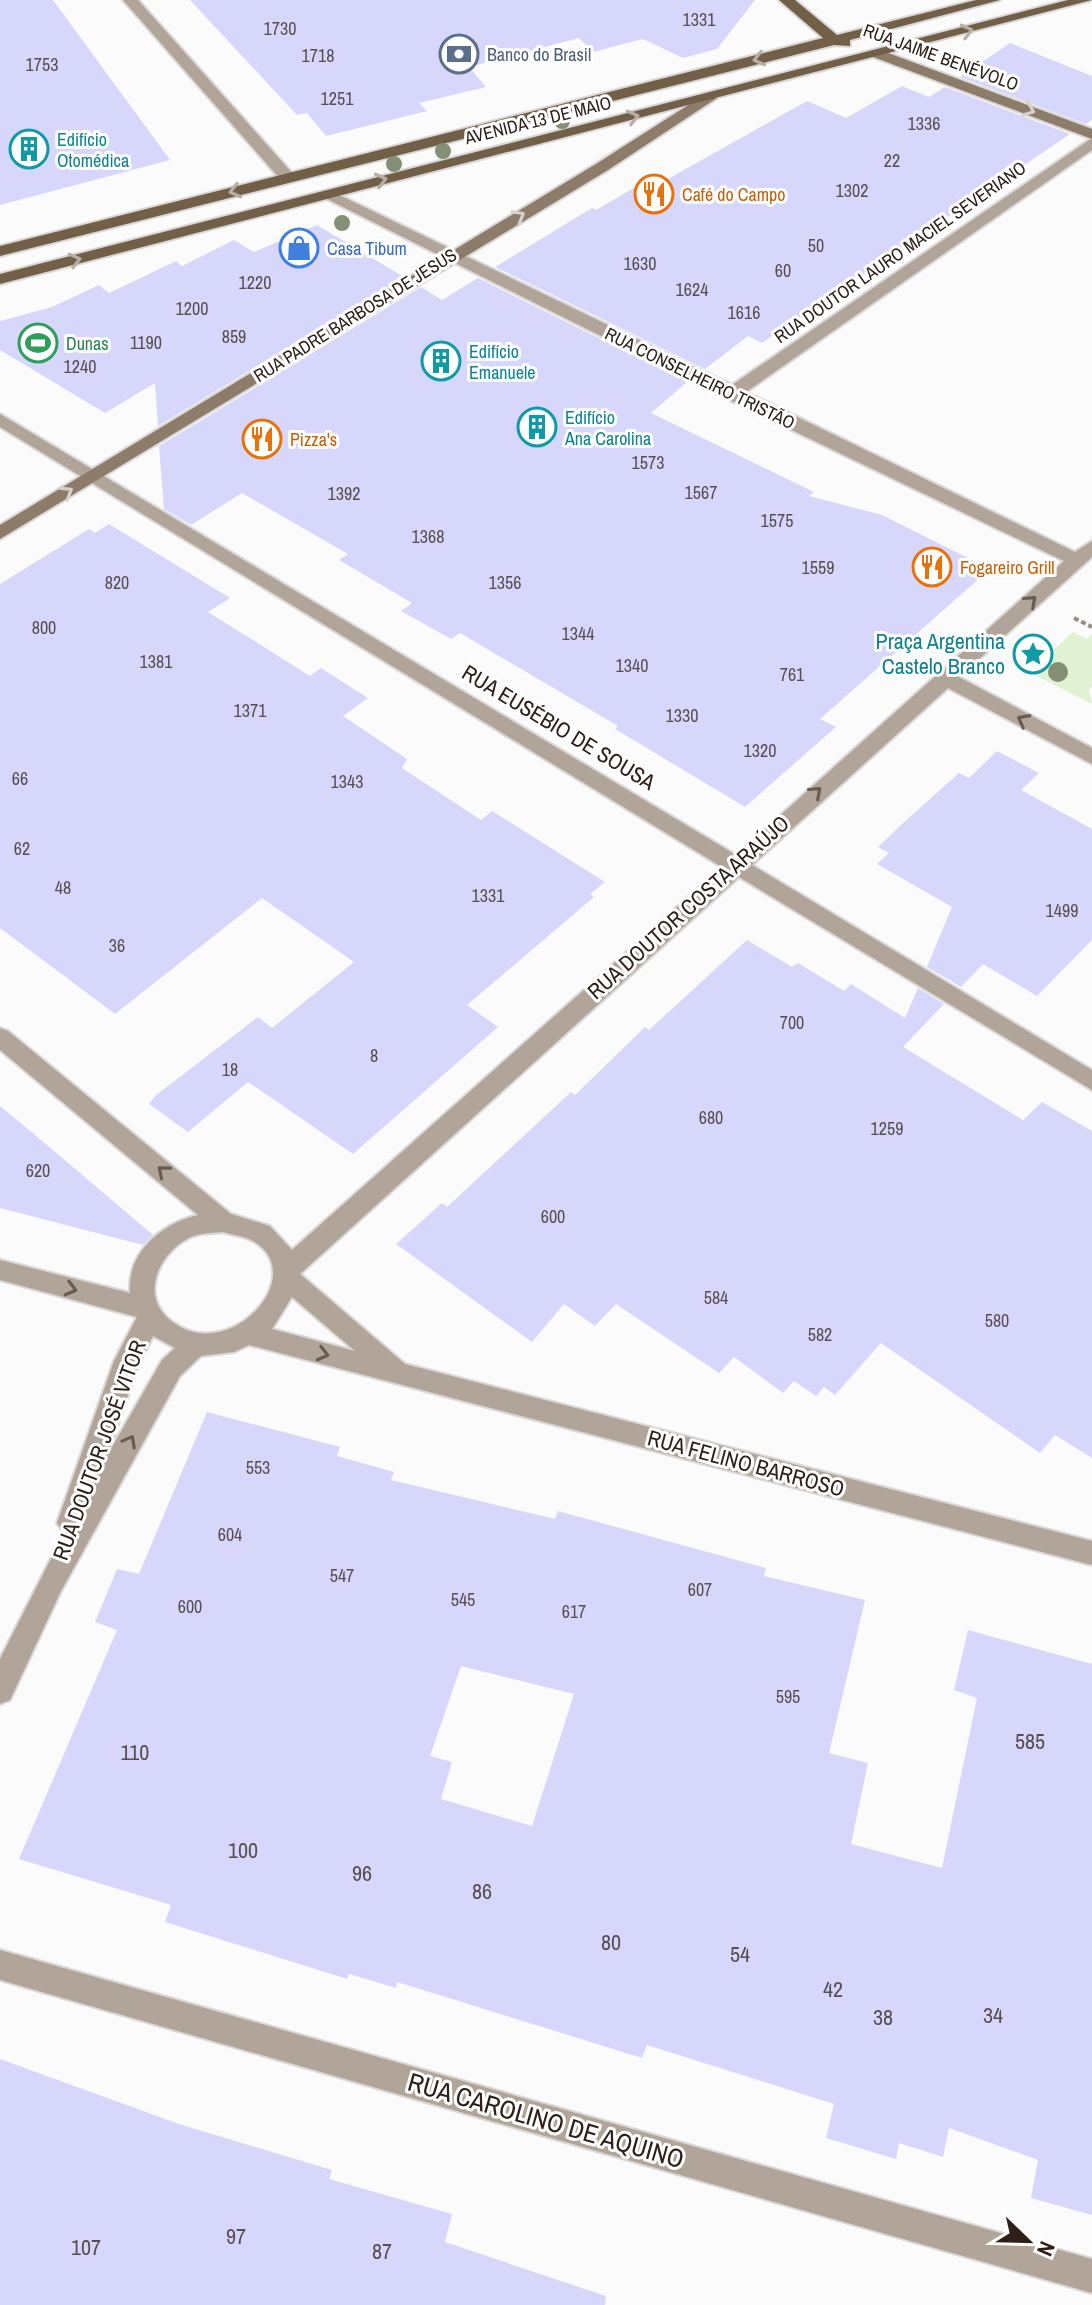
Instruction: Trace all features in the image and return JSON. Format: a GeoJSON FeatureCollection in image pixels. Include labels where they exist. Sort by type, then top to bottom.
{"type":"FeatureCollection","features":[{"type":"Feature","properties":{"kind":"main road","name":"RUA JAIME BENÉVOLO"},"geometry":{"type":"LineString","coordinates":[[786,0],[834,40],[878,54]]}},
{"type":"Feature","properties":{"kind":"main road","name":"AVENIDA 13 DE MAIO"},"geometry":{"type":"LineString","coordinates":[[0,251],[993,0]]}},
{"type":"Feature","properties":{"kind":"main road","name":"AVENIDA 13 DE MAIO"},"geometry":{"type":"LineString","coordinates":[[0,279],[1085,0]]}},
{"type":"Feature","properties":{"kind":"street"},"geometry":{"type":"LineString","coordinates":[[130,0],[287,177]]}},
{"type":"Feature","properties":{"kind":"street","name":"RUA JAIME BENÉVOLO"},"geometry":{"type":"LineString","coordinates":[[878,54],[1092,134]]}},
{"type":"Feature","properties":{"kind":"street","name":"RUA PADRE BARBOSA DE JESUS"},"geometry":{"type":"LineString","coordinates":[[0,533],[452,255],[602,167],[709,98]]}},
{"type":"Feature","properties":{"kind":"street","name":"RUA DOUTOR LAURO MACIEL SEVERIANO"},"geometry":{"type":"LineString","coordinates":[[731,394],[1092,143]]}},
{"type":"Feature","properties":{"kind":"street","name":"RUA CONSELHEIRO TRISTÃO"},"geometry":{"type":"LineString","coordinates":[[325,194],[731,394],[1085,553]]}},
{"type":"Feature","properties":{"kind":"street","name":"RUA EUSÉBIO DE SOUSA"},"geometry":{"type":"LineString","coordinates":[[0,419],[737,862],[1092,1081]]}},
{"type":"Feature","properties":{"kind":"street","name":"RUA DOUTOR COSTA ARAÚJO"},"geometry":{"type":"LineString","coordinates":[[287,1274],[737,862],[1085,553]]}},
{"type":"Feature","properties":{"kind":"street"},"geometry":{"type":"LineString","coordinates":[[945,678],[1092,757]]}},
{"type":"Feature","properties":{"kind":"street"},"geometry":{"type":"LineString","coordinates":[[0,1037],[223,1222]]}},
{"type":"Feature","properties":{"kind":"street"},"geometry":{"type":"LineString","coordinates":[[0,1270],[146,1313],[177,1339],[196,1344],[231,1341],[247,1334],[276,1310],[287,1274],[273,1242],[242,1224],[199,1224],[176,1233],[158,1248],[145,1266],[140,1287],[146,1313]]}},
{"type":"Feature","properties":{"kind":"street","name":"RUA FELINO BARROSO"},"geometry":{"type":"LineString","coordinates":[[287,1274],[400,1373]]}},
{"type":"Feature","properties":{"kind":"street","name":"RUA DOUTOR JOSÉ VITOR"},"geometry":{"type":"LineString","coordinates":[[51,1582],[146,1313]]}},
{"type":"Feature","properties":{"kind":"street","name":"RUA FELINO BARROSO"},"geometry":{"type":"LineString","coordinates":[[247,1334],[1092,1553]]}},
{"type":"Feature","properties":{"kind":"street","name":"RUA DOUTOR JOSÉ VITOR"},"geometry":{"type":"LineString","coordinates":[[0,1690],[51,1582],[171,1368],[196,1344]]}},
{"type":"Feature","properties":{"kind":"street","name":"RUA CAROLINO DE AQUINO"},"geometry":{"type":"LineString","coordinates":[[0,1965],[1092,2276]]}},
{"type":"Feature","properties":{"kind":"path"},"geometry":{"type":"LineString","coordinates":[[1062,628],[1083,609]]}},
{"type":"Feature","properties":{"kind":"path"},"geometry":{"type":"LineString","coordinates":[[1074,618],[1092,627]]}},
{"type":"Feature","properties":{"kind":"green space"},"geometry":{"type":"Polygon","coordinates":[[[1073,632],[1087,639],[1092,634],[1092,686],[1089,690],[1092,704],[1029,672],[1073,632]]]}},
{"type":"Feature","properties":{"kind":"building"},"geometry":{"type":"Polygon","coordinates":[[[0,0],[53,0],[170,160],[0,205],[0,0]]]}},
{"type":"Feature","properties":{"kind":"building"},"geometry":{"type":"Polygon","coordinates":[[[190,0],[755,0],[717,49],[683,58],[643,39],[593,52],[579,38],[469,67],[486,87],[419,103],[427,111],[326,136],[307,113],[297,115],[190,0]]]}},
{"type":"Feature","properties":{"kind":"building"},"geometry":{"type":"Polygon","coordinates":[[[1010,43],[1092,76],[1092,120],[1086,124],[960,77],[1010,43]]]}},
{"type":"Feature","properties":{"kind":"building"},"geometry":{"type":"Polygon","coordinates":[[[902,86],[929,97],[945,87],[1070,134],[762,343],[748,336],[705,369],[495,267],[592,208],[596,210],[649,179],[659,184],[807,101],[846,118],[902,86]]]}},
{"type":"Feature","properties":{"kind":"building"},"geometry":{"type":"Polygon","coordinates":[[[317,225],[404,277],[158,426],[155,383],[105,413],[0,350],[0,321],[52,307],[99,285],[109,293],[176,261],[182,266],[234,240],[254,252],[317,225]]]}},
{"type":"Feature","properties":{"kind":"building"},"geometry":{"type":"Polygon","coordinates":[[[478,278],[687,382],[651,413],[814,492],[809,496],[882,515],[990,569],[820,719],[836,727],[745,807],[615,729],[618,726],[460,633],[451,639],[401,611],[412,603],[339,560],[348,554],[242,493],[191,525],[164,509],[159,446],[421,287],[442,300],[478,278]]]}},
{"type":"Feature","properties":{"kind":"building"},"geometry":{"type":"Polygon","coordinates":[[[109,524],[230,598],[208,612],[310,676],[321,668],[368,698],[343,716],[407,759],[402,768],[481,820],[492,811],[605,882],[590,894],[594,897],[467,1005],[498,1027],[353,1154],[248,1082],[188,1132],[149,1104],[155,1096],[258,1017],[272,1028],[354,962],[262,898],[115,1014],[0,928],[0,584],[89,529],[95,533],[109,524]]]}},
{"type":"Feature","properties":{"kind":"building"},"geometry":{"type":"Polygon","coordinates":[[[997,751],[1039,773],[1021,790],[1092,829],[1092,940],[1037,996],[983,964],[961,987],[927,967],[952,907],[877,864],[889,853],[878,847],[902,824],[959,773],[969,778],[997,751]]]}},
{"type":"Feature","properties":{"kind":"building"},"geometry":{"type":"Polygon","coordinates":[[[747,940],[792,967],[798,963],[844,991],[851,984],[905,1018],[918,988],[944,1004],[903,1047],[1023,1120],[1042,1102],[1092,1131],[1092,1458],[1055,1435],[1040,1453],[881,1343],[835,1395],[824,1387],[816,1396],[794,1381],[783,1393],[734,1357],[719,1373],[616,1304],[595,1326],[564,1304],[532,1342],[396,1244],[442,1203],[447,1207],[571,1092],[575,1095],[645,1027],[649,1030],[747,940]]]}},
{"type":"Feature","properties":{"kind":"building"},"geometry":{"type":"Polygon","coordinates":[[[0,1106],[153,1235],[143,1245],[0,1208],[0,1106]]]}},
{"type":"Feature","properties":{"kind":"building"},"geometry":{"type":"Polygon","coordinates":[[[207,1412],[340,1447],[337,1456],[394,1472],[391,1480],[555,1519],[558,1511],[766,1568],[764,1576],[865,1600],[829,1753],[868,1763],[851,1844],[942,1868],[977,1698],[954,1690],[968,1630],[1092,1664],[1092,2215],[1031,2198],[1038,2160],[949,2128],[943,2157],[899,2143],[896,2159],[826,2138],[834,2104],[647,2045],[642,2058],[397,1982],[396,1988],[349,1974],[347,1979],[165,1922],[171,1905],[19,1859],[117,1630],[95,1622],[117,1569],[139,1574],[207,1412]],[[461,1666],[430,1756],[452,1762],[441,1799],[532,1826],[574,1694],[461,1666]]]}},
{"type":"Feature","properties":{"kind":"building"},"geometry":{"type":"Polygon","coordinates":[[[0,2059],[179,2124],[332,2170],[329,2179],[452,2214],[445,2242],[606,2296],[605,2305],[0,2305],[0,2059]]]}},
{"type":"Feature","properties":{"kind":"place","name":"Banco do Brasil"},"geometry":{"type":"Point","coordinates":[459,54]}},
{"type":"Feature","properties":{"kind":"place","name":"Edifício Otomédica"},"geometry":{"type":"Point","coordinates":[29,149]}},
{"type":"Feature","properties":{"kind":"place","name":"Café do Campo"},"geometry":{"type":"Point","coordinates":[654,194]}},
{"type":"Feature","properties":{"kind":"place","name":"Casa Tibum"},"geometry":{"type":"Point","coordinates":[299,248]}},
{"type":"Feature","properties":{"kind":"place","name":"Dunas"},"geometry":{"type":"Point","coordinates":[38,343]}},
{"type":"Feature","properties":{"kind":"place","name":"Edifício Emanuele"},"geometry":{"type":"Point","coordinates":[441,361]}},
{"type":"Feature","properties":{"kind":"place","name":"Edifício Ana Carolina"},"geometry":{"type":"Point","coordinates":[537,427]}},
{"type":"Feature","properties":{"kind":"place","name":"Pizza's"},"geometry":{"type":"Point","coordinates":[262,439]}},
{"type":"Feature","properties":{"kind":"place","name":"Fogareiro Grill"},"geometry":{"type":"Point","coordinates":[932,567]}},
{"type":"Feature","properties":{"kind":"place","name":"Praça Argentina Castelo Branco"},"geometry":{"type":"Point","coordinates":[1033,654]}}]}
